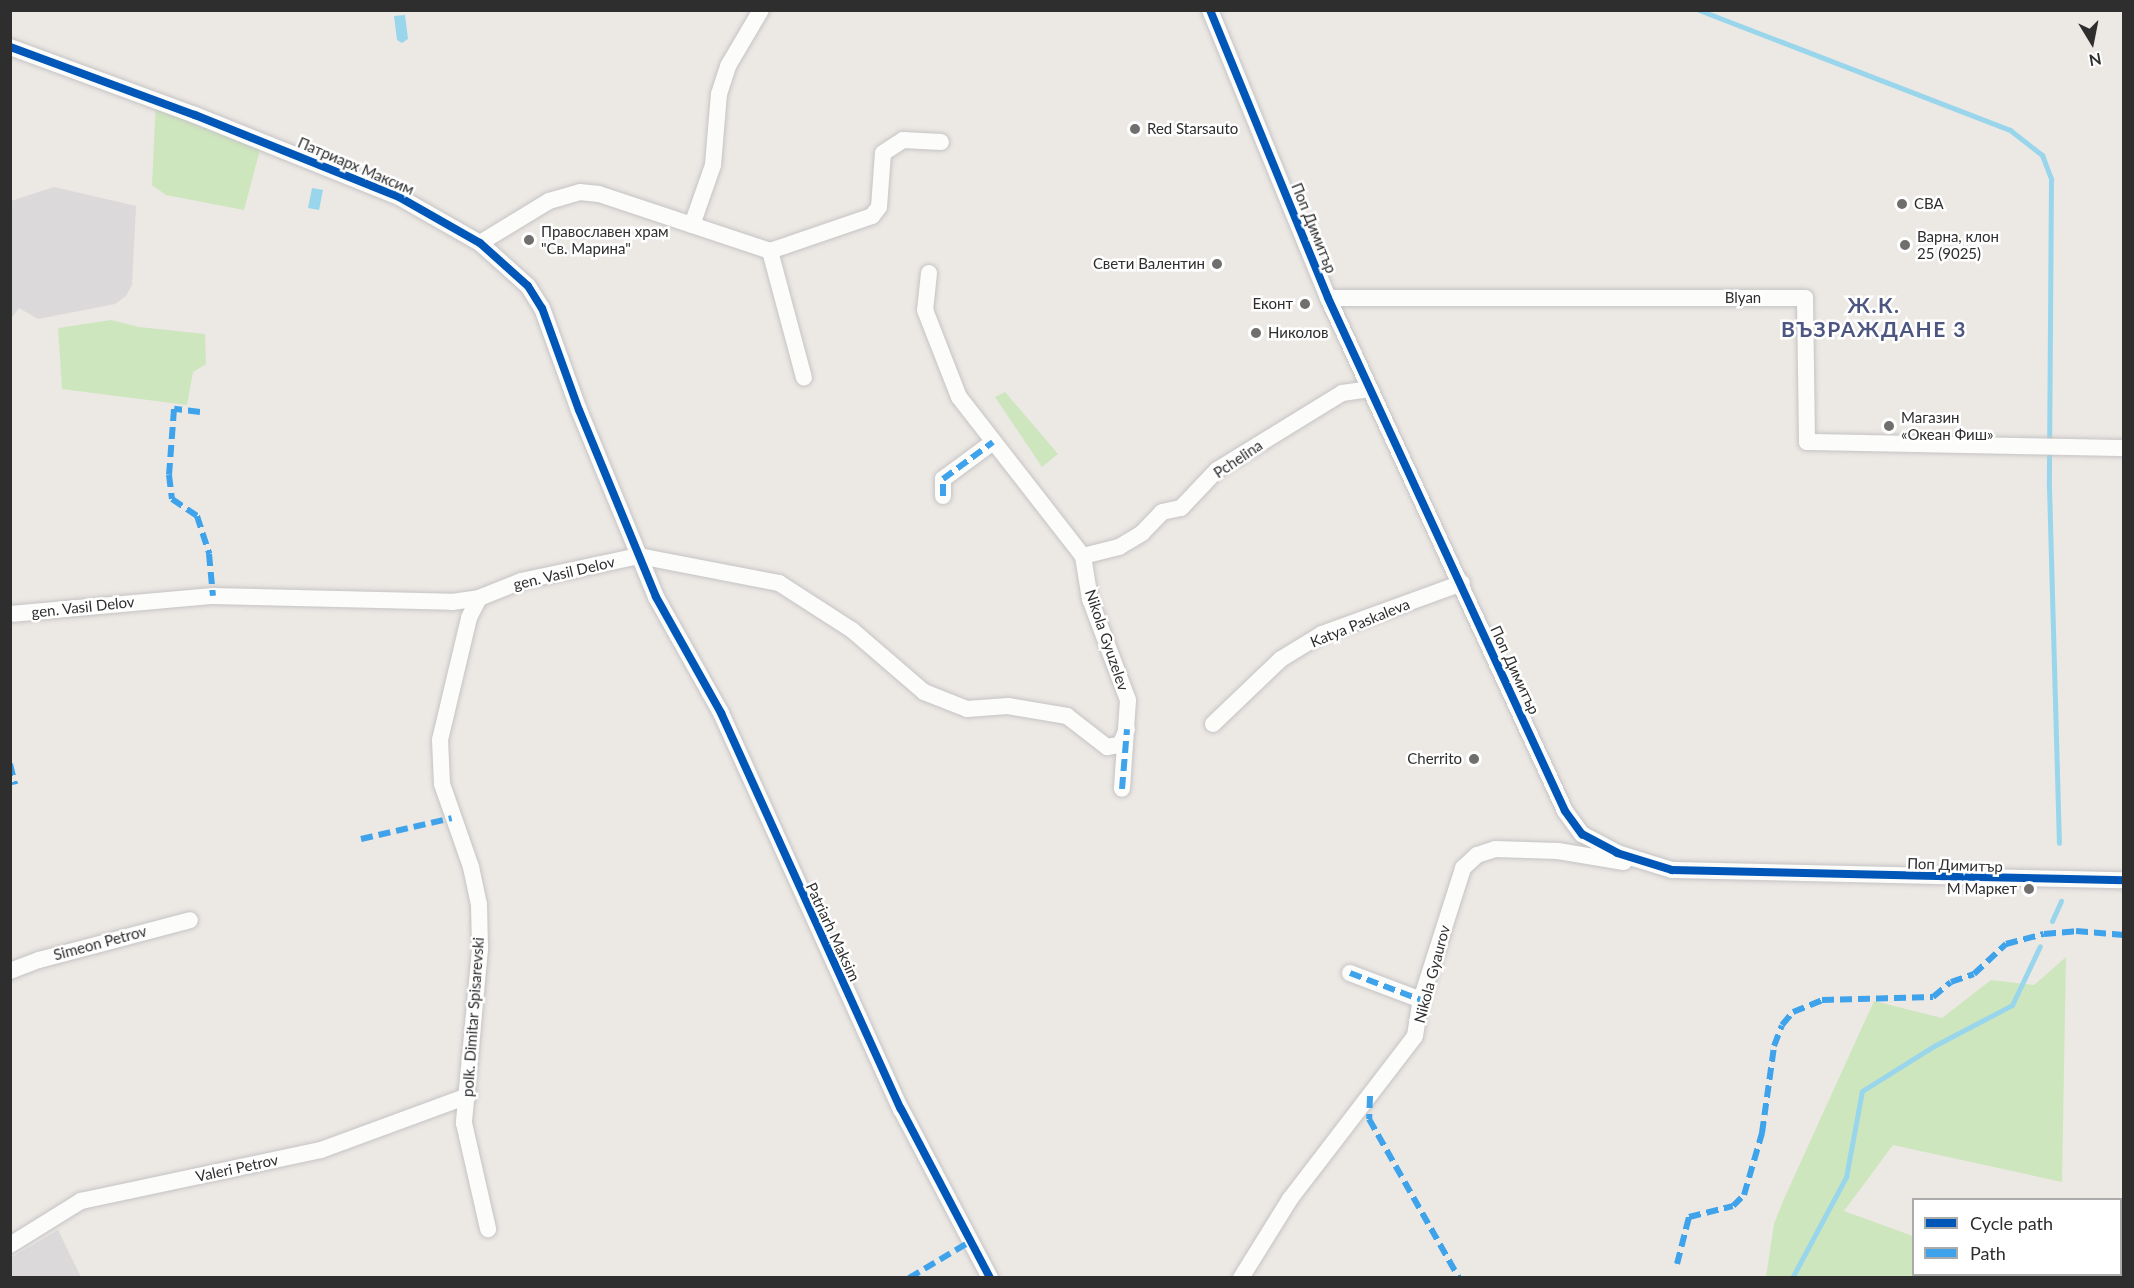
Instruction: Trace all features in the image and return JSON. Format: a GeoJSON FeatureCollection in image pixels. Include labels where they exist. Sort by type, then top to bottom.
{"type":"FeatureCollection","features":[{"type":"Feature","properties":{"kind":"street"},"geometry":{"type":"LineString","coordinates":[[692,225],[713,165],[719,94],[728,66],[761,10]]}},
{"type":"Feature","properties":{"kind":"street","name":"Поп Димитър"},"geometry":{"type":"LineString","coordinates":[[1210,10],[1328,298],[1570,819],[1582,834],[1617,853],[1672,870],[2124,880]]}},
{"type":"Feature","properties":{"kind":"street","name":"Патриарх Максим"},"geometry":{"type":"LineString","coordinates":[[10,47],[195,115],[399,197],[480,243],[528,286],[543,308],[579,410],[673,632],[722,713],[762,796],[771,828],[901,1109],[990,1278]]}},
{"type":"Feature","properties":{"kind":"street"},"geometry":{"type":"LineString","coordinates":[[480,243],[549,201],[580,192],[770,251],[873,216],[881,195],[884,153],[890,146],[917,138],[941,142]]}},
{"type":"Feature","properties":{"kind":"street"},"geometry":{"type":"LineString","coordinates":[[770,251],[804,378]]}},
{"type":"Feature","properties":{"kind":"street"},"geometry":{"type":"LineString","coordinates":[[929,273],[925,310],[959,397],[1083,556]]}},
{"type":"Feature","properties":{"kind":"street","name":"Blyan"},"geometry":{"type":"LineString","coordinates":[[1328,298],[1805,298],[1807,442],[2124,448]]}},
{"type":"Feature","properties":{"kind":"street","name":"Pchelina"},"geometry":{"type":"LineString","coordinates":[[1083,556],[1113,551],[1134,538],[1162,512],[1180,508],[1217,470],[1342,393],[1370,389]]}},
{"type":"Feature","properties":{"kind":"street"},"geometry":{"type":"LineString","coordinates":[[943,496],[943,480],[993,442]]}},
{"type":"Feature","properties":{"kind":"street","name":"gen. Vasil Delov"},"geometry":{"type":"LineString","coordinates":[[10,614],[213,596],[452,602],[479,598],[521,581],[639,556],[779,583],[852,630],[924,692],[967,709],[1008,706],[1067,716],[1107,747],[1119,744],[1127,729]]}},
{"type":"Feature","properties":{"kind":"street","name":"Nikola Gyuzelev"},"geometry":{"type":"LineString","coordinates":[[1083,556],[1090,599],[1128,700],[1122,789]]}},
{"type":"Feature","properties":{"kind":"street","name":"Katya Paskaleva"},"geometry":{"type":"LineString","coordinates":[[1213,723],[1281,659],[1322,634],[1462,583]]}},
{"type":"Feature","properties":{"kind":"street","name":"polk. Dimitar Spisarevski"},"geometry":{"type":"LineString","coordinates":[[479,598],[469,618],[440,740],[442,784],[471,867],[479,904],[480,950],[464,1123],[467,1148],[488,1229]]}},
{"type":"Feature","properties":{"kind":"street","name":"Nikola Gyaurov"},"geometry":{"type":"LineString","coordinates":[[1241,1278],[1290,1199],[1415,1036],[1421,1000],[1454,886],[1463,868],[1478,855],[1495,849],[1558,851],[1672,870]]}},
{"type":"Feature","properties":{"kind":"street","name":"Simeon Petrov"},"geometry":{"type":"LineString","coordinates":[[10,971],[49,957],[190,920]]}},
{"type":"Feature","properties":{"kind":"street"},"geometry":{"type":"LineString","coordinates":[[1350,974],[1421,1000]]}},
{"type":"Feature","properties":{"kind":"street","name":"Valeri Petrov"},"geometry":{"type":"LineString","coordinates":[[10,1245],[81,1201],[321,1150],[468,1096]]}},
{"type":"Feature","properties":{"kind":"shaded area"},"geometry":{"type":"Polygon","coordinates":[[[54,187],[136,206],[132,285],[126,296],[115,304],[38,319],[19,308],[11,319],[11,201],[54,187]]]}},
{"type":"Feature","properties":{"kind":"shaded area"},"geometry":{"type":"Polygon","coordinates":[[[58,1230],[81,1277],[11,1277],[11,1258],[58,1230]]]}},
{"type":"Feature","properties":{"kind":"green space"},"geometry":{"type":"Polygon","coordinates":[[[156,100],[262,142],[244,210],[166,195],[152,185],[156,100]]]}},
{"type":"Feature","properties":{"kind":"green space"},"geometry":{"type":"Polygon","coordinates":[[[111,320],[139,327],[205,334],[206,364],[193,372],[187,405],[62,389],[58,328],[111,320]]]}},
{"type":"Feature","properties":{"kind":"green space"},"geometry":{"type":"Polygon","coordinates":[[[1005,392],[1058,454],[1042,467],[995,397],[1005,392]]]}},
{"type":"Feature","properties":{"kind":"green space"},"geometry":{"type":"Polygon","coordinates":[[[2066,957],[2062,1182],[1893,1145],[1844,1211],[1912,1236],[1912,1276],[1938,1277],[1766,1277],[1774,1224],[1783,1201],[1874,1001],[1942,1018],[1991,980],[2034,985],[2066,957]]]}},
{"type":"Feature","properties":{"kind":"water"},"geometry":{"type":"Polygon","coordinates":[[[405,15],[408,39],[402,43],[397,40],[394,16],[405,15]]]}},
{"type":"Feature","properties":{"kind":"water"},"geometry":{"type":"Polygon","coordinates":[[[312,188],[323,190],[319,210],[308,208],[312,188]]]}},
{"type":"Feature","properties":{"kind":"waterway"},"geometry":{"type":"LineString","coordinates":[[1699,10],[2010,130],[2042,155],[2051,179],[2049,487],[2059,843]]}},
{"type":"Feature","properties":{"kind":"waterway"},"geometry":{"type":"LineString","coordinates":[[2052,921],[2061,901]]}},
{"type":"Feature","properties":{"kind":"waterway"},"geometry":{"type":"LineString","coordinates":[[1792,1278],[1846,1177],[1862,1091],[1934,1046],[2012,1005],[2040,946]]}},
{"type":"Feature","properties":{"kind":"marked path"},"geometry":{"type":"LineString","coordinates":[[200,412],[174,409],[169,475],[172,499],[197,516],[209,554],[213,596]]}},
{"type":"Feature","properties":{"kind":"marked path"},"geometry":{"type":"LineString","coordinates":[[943,496],[943,479],[993,442]]}},
{"type":"Feature","properties":{"kind":"marked path"},"geometry":{"type":"LineString","coordinates":[[1122,789],[1127,729]]}},
{"type":"Feature","properties":{"kind":"marked path"},"geometry":{"type":"LineString","coordinates":[[10,764],[15,784]]}},
{"type":"Feature","properties":{"kind":"marked path"},"geometry":{"type":"LineString","coordinates":[[361,839],[452,818]]}},
{"type":"Feature","properties":{"kind":"marked path"},"geometry":{"type":"LineString","coordinates":[[1677,1264],[1689,1217],[1733,1206],[1744,1195],[1762,1133],[1774,1046],[1782,1025],[1793,1012],[1822,1000],[1933,997],[1951,982],[1974,974],[2006,944],[2044,934],[2076,931],[2124,935]]}},
{"type":"Feature","properties":{"kind":"marked path"},"geometry":{"type":"LineString","coordinates":[[1350,973],[1421,1000]]}},
{"type":"Feature","properties":{"kind":"marked path"},"geometry":{"type":"LineString","coordinates":[[1370,1096],[1369,1119],[1459,1278]]}},
{"type":"Feature","properties":{"kind":"marked path"},"geometry":{"type":"LineString","coordinates":[[909,1278],[971,1241]]}},
{"type":"Feature","properties":{"kind":"cycle path"},"geometry":{"type":"LineString","coordinates":[[1210,10],[1328,298],[1565,811],[1582,834],[1617,853],[1672,870],[2124,880]]}},
{"type":"Feature","properties":{"kind":"cycle path","name":"Patriarh Maksim"},"geometry":{"type":"LineString","coordinates":[[10,47],[195,115],[399,197],[480,243],[528,286],[542,308],[579,410],[656,597],[721,713],[901,1109],[990,1278]]}},
{"type":"Feature","properties":{"kind":"place","name":"Red Starsauto"},"geometry":{"type":"Point","coordinates":[1135,129]}},
{"type":"Feature","properties":{"kind":"place","name":"CBA"},"geometry":{"type":"Point","coordinates":[1902,204]}},
{"type":"Feature","properties":{"kind":"place","name":"Православен храм \"Св. Марина\""},"geometry":{"type":"Point","coordinates":[529,240]}},
{"type":"Feature","properties":{"kind":"place","name":"Варна, клон 25 (9025)"},"geometry":{"type":"Point","coordinates":[1905,245]}},
{"type":"Feature","properties":{"kind":"place","name":"Свети Валентин"},"geometry":{"type":"Point","coordinates":[1217,264]}},
{"type":"Feature","properties":{"kind":"place","name":"Еконт"},"geometry":{"type":"Point","coordinates":[1305,304]}},
{"type":"Feature","properties":{"kind":"place","name":"Николов"},"geometry":{"type":"Point","coordinates":[1256,333]}},
{"type":"Feature","properties":{"kind":"place","name":"Магазин «Океан Фиш»"},"geometry":{"type":"Point","coordinates":[1889,426]}},
{"type":"Feature","properties":{"kind":"place","name":"Cherrito"},"geometry":{"type":"Point","coordinates":[1474,759]}},
{"type":"Feature","properties":{"kind":"place","name":"М Маркет"},"geometry":{"type":"Point","coordinates":[2029,889]}},
{"type":"Feature","properties":{"kind":"district","name":"Ж.К. ВЪЗРАЖДАНЕ 3"},"geometry":{"type":"Point","coordinates":[1874,317]}}]}
